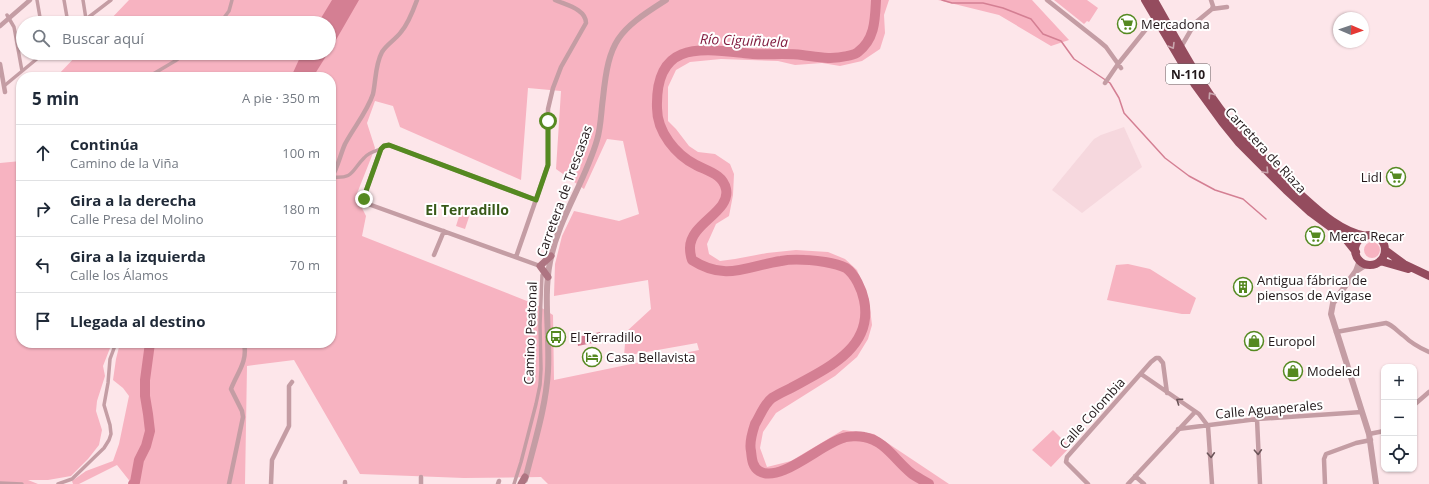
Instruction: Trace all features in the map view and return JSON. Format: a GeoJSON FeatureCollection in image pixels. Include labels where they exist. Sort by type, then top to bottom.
{"type":"FeatureCollection","features":[{"type":"Feature","properties":{"kind":"highway","name":"Carretera de Riaza"},"geometry":{"type":"LineString","coordinates":[[1145,0],[1195,84],[1222,122],[1270,174],[1312,209]]}},
{"type":"Feature","properties":{"kind":"highway","name":"Carretera de Riaza"},"geometry":{"type":"LineString","coordinates":[[1154,0],[1212,97],[1228,118],[1312,209]]}},
{"type":"Feature","properties":{"kind":"highway","name":"N-110"},"geometry":{"type":"LineString","coordinates":[[1312,209],[1346,230],[1379,238],[1384,245],[1385,250],[1416,271]]}},
{"type":"Feature","properties":{"kind":"highway","name":"N-110"},"geometry":{"type":"LineString","coordinates":[[1312,209],[1344,237],[1356,252],[1360,260]]}},
{"type":"Feature","properties":{"kind":"highway"},"geometry":{"type":"LineString","coordinates":[[1356,252],[1359,240],[1366,236]]}},
{"type":"Feature","properties":{"kind":"highway"},"geometry":{"type":"LineString","coordinates":[[1380,261],[1384,256],[1385,250]]}},
{"type":"Feature","properties":{"kind":"highway"},"geometry":{"type":"LineString","coordinates":[[1360,260],[1367,264]]}},
{"type":"Feature","properties":{"kind":"highway","name":"N-110"},"geometry":{"type":"LineString","coordinates":[[1367,264],[1372,265],[1380,261],[1429,276]]}},
{"type":"Feature","properties":{"kind":"main road"},"geometry":{"type":"LineString","coordinates":[[545,276],[540,266],[551,256]]}},
{"type":"Feature","properties":{"kind":"main road"},"geometry":{"type":"LineString","coordinates":[[521,484],[525,481]]}},
{"type":"Feature","properties":{"kind":"street"},"geometry":{"type":"LineString","coordinates":[[0,25],[30,0]]}},
{"type":"Feature","properties":{"kind":"street"},"geometry":{"type":"LineString","coordinates":[[37,0],[40,16]]}},
{"type":"Feature","properties":{"kind":"street"},"geometry":{"type":"LineString","coordinates":[[64,0],[67,16]]}},
{"type":"Feature","properties":{"kind":"street"},"geometry":{"type":"LineString","coordinates":[[83,0],[86,16]]}},
{"type":"Feature","properties":{"kind":"street"},"geometry":{"type":"LineString","coordinates":[[90,16],[111,0]]}},
{"type":"Feature","properties":{"kind":"street"},"geometry":{"type":"LineString","coordinates":[[225,16],[229,11],[232,0]]}},
{"type":"Feature","properties":{"kind":"street"},"geometry":{"type":"LineString","coordinates":[[336,166],[346,143],[353,133],[370,100],[373,92],[376,70],[382,53],[389,42],[399,34],[405,26],[417,0]]}},
{"type":"Feature","properties":{"kind":"street"},"geometry":{"type":"LineString","coordinates":[[516,257],[548,165],[548,108],[553,88],[561,67],[584,28],[586,21],[585,16],[580,12],[555,0]]}},
{"type":"Feature","properties":{"kind":"street","name":"Carretera de Trescasas"},"geometry":{"type":"LineString","coordinates":[[525,481],[544,402],[547,381],[549,358],[545,276],[562,224],[596,141],[600,126],[605,72],[612,49],[630,24],[666,0]]}},
{"type":"Feature","properties":{"kind":"street"},"geometry":{"type":"LineString","coordinates":[[1046,0],[1106,47],[1120,66]]}},
{"type":"Feature","properties":{"kind":"street"},"geometry":{"type":"LineString","coordinates":[[1211,0],[1213,6],[1212,9]]}},
{"type":"Feature","properties":{"kind":"street"},"geometry":{"type":"LineString","coordinates":[[1181,47],[1196,23],[1212,9],[1227,7]]}},
{"type":"Feature","properties":{"kind":"street"},"geometry":{"type":"LineString","coordinates":[[8,17],[14,27],[16,38]]}},
{"type":"Feature","properties":{"kind":"street"},"geometry":{"type":"LineString","coordinates":[[1105,83],[1120,66],[1155,18]]}},
{"type":"Feature","properties":{"kind":"street"},"geometry":{"type":"LineString","coordinates":[[20,60],[22,71],[35,60]]}},
{"type":"Feature","properties":{"kind":"street"},"geometry":{"type":"LineString","coordinates":[[156,72],[176,60]]}},
{"type":"Feature","properties":{"kind":"street"},"geometry":{"type":"LineString","coordinates":[[0,64],[5,92]]}},
{"type":"Feature","properties":{"kind":"street"},"geometry":{"type":"LineString","coordinates":[[4,86],[16,76]]}},
{"type":"Feature","properties":{"kind":"street"},"geometry":{"type":"LineString","coordinates":[[336,178],[351,174],[365,156],[388,145],[536,200]]}},
{"type":"Feature","properties":{"kind":"street"},"geometry":{"type":"LineString","coordinates":[[381,149],[365,194],[364,199],[366,202],[540,266]]}},
{"type":"Feature","properties":{"kind":"street"},"geometry":{"type":"LineString","coordinates":[[434,255],[444,231]]}},
{"type":"Feature","properties":{"kind":"street"},"geometry":{"type":"LineString","coordinates":[[1360,260],[1356,271],[1331,307],[1336,332],[1369,438],[1376,484]]}},
{"type":"Feature","properties":{"kind":"street"},"geometry":{"type":"LineString","coordinates":[[1356,271],[1367,264]]}},
{"type":"Feature","properties":{"kind":"street","name":"Camino Peatonal"},"geometry":{"type":"LineString","coordinates":[[514,484],[525,448],[540,385],[540,310],[545,276]]}},
{"type":"Feature","properties":{"kind":"street"},"geometry":{"type":"LineString","coordinates":[[1336,332],[1386,323],[1393,326],[1405,338],[1423,350],[1429,352]]}},
{"type":"Feature","properties":{"kind":"street"},"geometry":{"type":"LineString","coordinates":[[58,484],[72,479],[104,448],[108,440],[110,425],[104,405],[110,359],[114,348]]}},
{"type":"Feature","properties":{"kind":"street"},"geometry":{"type":"LineString","coordinates":[[229,484],[243,418],[242,411],[231,389],[239,375],[244,360],[244,348]]}},
{"type":"Feature","properties":{"kind":"street","name":"Calle Colombia"},"geometry":{"type":"LineString","coordinates":[[1088,484],[1066,462],[1067,457],[1154,360],[1160,358],[1163,363],[1167,393]]}},
{"type":"Feature","properties":{"kind":"street","name":"Calle Colombia"},"geometry":{"type":"LineString","coordinates":[[1141,374],[1202,417],[1208,426]]}},
{"type":"Feature","properties":{"kind":"street"},"geometry":{"type":"LineString","coordinates":[[271,484],[272,460],[289,426],[289,386],[292,382]]}},
{"type":"Feature","properties":{"kind":"street"},"geometry":{"type":"LineString","coordinates":[[1417,402],[1429,392]]}},
{"type":"Feature","properties":{"kind":"street"},"geometry":{"type":"LineString","coordinates":[[1128,484],[1195,412]]}},
{"type":"Feature","properties":{"kind":"street","name":"Calle Aguaperales"},"geometry":{"type":"LineString","coordinates":[[1178,430],[1257,420],[1362,412]]}},
{"type":"Feature","properties":{"kind":"street"},"geometry":{"type":"LineString","coordinates":[[1190,418],[1191,423],[1197,427]]}},
{"type":"Feature","properties":{"kind":"street"},"geometry":{"type":"LineString","coordinates":[[1257,420],[1260,484]]}},
{"type":"Feature","properties":{"kind":"street"},"geometry":{"type":"LineString","coordinates":[[1208,426],[1212,484]]}},
{"type":"Feature","properties":{"kind":"street"},"geometry":{"type":"LineString","coordinates":[[1325,484],[1324,459],[1326,454],[1381,432]]}},
{"type":"Feature","properties":{"kind":"street"},"geometry":{"type":"LineString","coordinates":[[1136,476],[1144,484]]}},
{"type":"Feature","properties":{"kind":"street"},"geometry":{"type":"LineString","coordinates":[[421,477],[421,484]]}},
{"type":"Feature","properties":{"kind":"street"},"geometry":{"type":"LineString","coordinates":[[0,483],[22,484]]}},
{"type":"Feature","properties":{"kind":"shaded area"},"geometry":{"type":"Polygon","coordinates":[[[129,0],[889,0],[884,15],[885,33],[880,49],[862,61],[840,66],[822,63],[795,65],[778,61],[721,59],[690,62],[676,70],[668,87],[668,121],[689,146],[698,152],[715,154],[730,164],[734,174],[733,195],[729,216],[716,224],[707,244],[709,254],[720,261],[796,250],[828,252],[845,259],[857,270],[869,300],[872,325],[868,339],[857,357],[835,376],[776,413],[763,432],[760,448],[767,467],[791,461],[843,430],[874,434],[949,484],[548,484],[541,477],[464,478],[360,474],[294,360],[247,366],[245,484],[132,484],[117,465],[79,484],[73,484],[72,481],[86,471],[113,461],[119,444],[129,396],[123,388],[113,380],[119,348],[336,348],[336,72],[61,72],[72,60],[336,60],[336,16],[114,16],[129,0]],[[528,88],[521,180],[400,127],[393,106],[375,101],[367,123],[375,148],[356,196],[366,216],[362,236],[537,305],[553,315],[554,380],[699,350],[697,343],[624,356],[626,332],[651,309],[648,280],[554,296],[555,264],[562,236],[574,211],[619,221],[639,214],[623,141],[607,139],[584,189],[556,169],[561,91],[528,88]]]}},
{"type":"Feature","properties":{"kind":"shaded area"},"geometry":{"type":"Polygon","coordinates":[[[332,0],[359,0],[336,40],[336,16],[322,16],[332,0]]]}},
{"type":"Feature","properties":{"kind":"shaded area"},"geometry":{"type":"Polygon","coordinates":[[[938,0],[1032,0],[1069,40],[1051,46],[999,15],[938,0]]]}},
{"type":"Feature","properties":{"kind":"shaded area"},"geometry":{"type":"Polygon","coordinates":[[[1054,0],[1087,0],[1098,8],[1089,22],[1087,21],[1084,24],[1054,0]]]}},
{"type":"Feature","properties":{"kind":"shaded area"},"geometry":{"type":"Polygon","coordinates":[[[299,60],[324,60],[316,72],[293,72],[299,60]]]}},
{"type":"Feature","properties":{"kind":"shaded area"},"geometry":{"type":"Polygon","coordinates":[[[1124,127],[1142,167],[1082,213],[1052,190],[1094,139],[1124,127]]]}},
{"type":"Feature","properties":{"kind":"shaded area"},"geometry":{"type":"Polygon","coordinates":[[[16,161],[16,348],[110,348],[103,366],[105,376],[97,401],[96,411],[102,430],[99,445],[88,459],[71,476],[48,480],[28,480],[38,484],[0,484],[0,163],[16,161]]]}},
{"type":"Feature","properties":{"kind":"shaded area"},"geometry":{"type":"Polygon","coordinates":[[[462,207],[471,211],[465,229],[456,226],[462,207]]]}},
{"type":"Feature","properties":{"kind":"shaded area"},"geometry":{"type":"Polygon","coordinates":[[[1372,242],[1379,247],[1380,250],[1375,257],[1372,258],[1365,253],[1364,250],[1369,243],[1372,242]]]}},
{"type":"Feature","properties":{"kind":"shaded area"},"geometry":{"type":"Polygon","coordinates":[[[1128,264],[1150,269],[1196,298],[1190,314],[1182,314],[1107,300],[1116,265],[1128,264]]]}},
{"type":"Feature","properties":{"kind":"shaded area"},"geometry":{"type":"Polygon","coordinates":[[[600,332],[602,341],[578,346],[577,337],[600,332]]]}},
{"type":"Feature","properties":{"kind":"shaded area"},"geometry":{"type":"Polygon","coordinates":[[[1053,430],[1070,447],[1051,467],[1032,450],[1053,430]]]}},
{"type":"Feature","properties":{"kind":"waterway","name":"Río Ciguiñuela"},"geometry":{"type":"LineString","coordinates":[[876,0],[871,35],[864,47],[857,53],[830,58],[796,54],[753,54],[717,50],[700,50],[686,53],[673,59],[664,69],[658,85],[657,108],[660,126],[669,142],[689,161],[718,176],[722,180],[726,189],[726,197],[722,204],[717,211],[696,231],[692,239],[690,248],[692,260],[704,267],[726,271],[747,269],[786,260],[809,260],[830,263],[846,268],[858,282],[863,296],[865,317],[862,331],[855,344],[832,364],[819,373],[774,397],[764,407],[755,424],[751,438],[750,448],[755,467],[759,471],[768,474],[778,472],[801,462],[834,442],[843,438],[854,436],[871,439],[878,442],[911,473],[929,484]]}},
{"type":"Feature","properties":{"kind":"waterway"},"geometry":{"type":"LineString","coordinates":[[942,0],[952,3],[983,3],[1003,8],[1031,19],[1043,34],[1061,41],[1074,59],[1110,83],[1119,98],[1124,113],[1165,158],[1189,176],[1215,190],[1243,199],[1266,219]]}},
{"type":"Feature","properties":{"kind":"waterway"},"geometry":{"type":"LineString","coordinates":[[133,484],[135,482],[139,460],[146,446],[150,431],[145,396],[145,380],[149,348]]}},
{"type":"Feature","properties":{"kind":"place","name":"Mercadona"},"geometry":{"type":"Point","coordinates":[1127,24]}},
{"type":"Feature","properties":{"kind":"place","name":"Lidl"},"geometry":{"type":"Point","coordinates":[1396,177]}},
{"type":"Feature","properties":{"kind":"place","name":"Merca Recar"},"geometry":{"type":"Point","coordinates":[1315,236]}},
{"type":"Feature","properties":{"kind":"place","name":"Antigua fábrica de piensos de Avigase"},"geometry":{"type":"Point","coordinates":[1243,287]}},
{"type":"Feature","properties":{"kind":"place","name":"El Terradillo"},"geometry":{"type":"Point","coordinates":[556,337]}},
{"type":"Feature","properties":{"kind":"place","name":"Europol"},"geometry":{"type":"Point","coordinates":[1254,341]}},
{"type":"Feature","properties":{"kind":"place","name":"Casa Bellavista"},"geometry":{"type":"Point","coordinates":[592,357]}},
{"type":"Feature","properties":{"kind":"place","name":"Modeled"},"geometry":{"type":"Point","coordinates":[1293,371]}},
{"type":"Feature","properties":{"kind":"district","name":"El Terradillo"},"geometry":{"type":"Point","coordinates":[467,209]}},
{"type":"Feature","properties":{"kind":"route"},"geometry":{"type":"LineString","coordinates":[[364,199],[381,148],[389,145],[536,200],[548,165],[548,121]]}}]}
